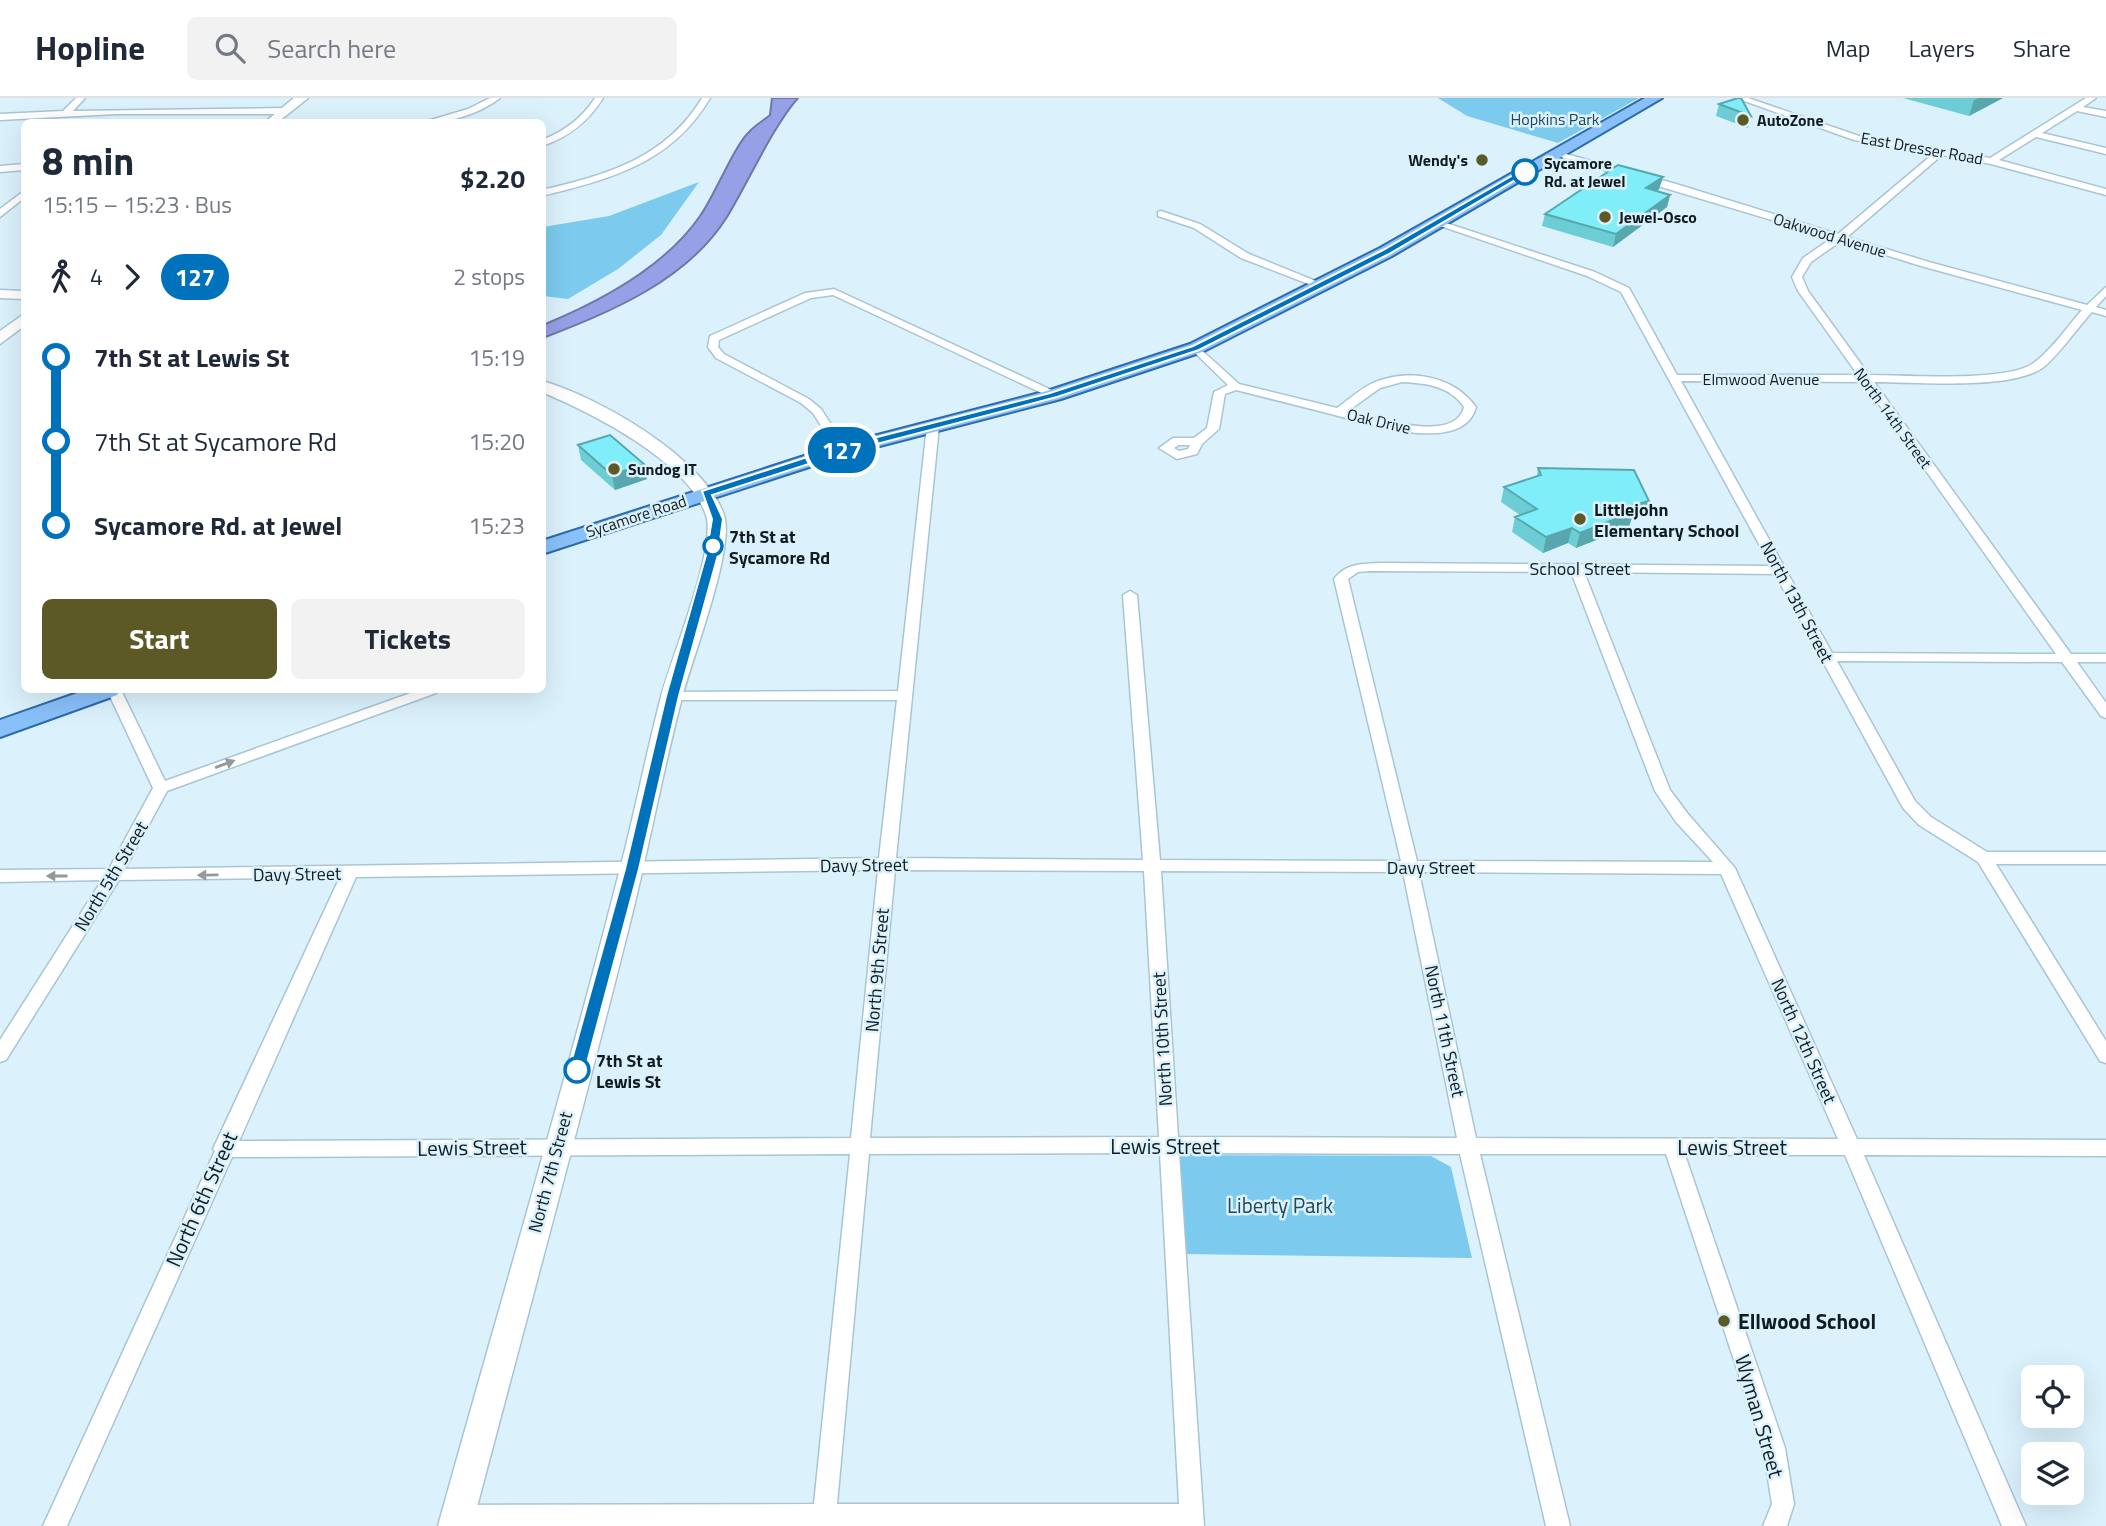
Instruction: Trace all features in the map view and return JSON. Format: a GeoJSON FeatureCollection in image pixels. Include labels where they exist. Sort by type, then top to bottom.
{"type":"FeatureCollection","features":[{"type":"Feature","properties":{"kind":"main road","name":"Sycamore Road"},"geometry":{"type":"LineString","coordinates":[[546,547],[842,450],[1054,395],[1196,348],[1323,286],[1655,98]]}},
{"type":"Feature","properties":{"kind":"main road"},"geometry":{"type":"LineString","coordinates":[[0,729],[99,693]]}},
{"type":"Feature","properties":{"kind":"street"},"geometry":{"type":"LineString","coordinates":[[66,113],[81,98]]}},
{"type":"Feature","properties":{"kind":"street"},"geometry":{"type":"LineString","coordinates":[[275,119],[302,98]]}},
{"type":"Feature","properties":{"kind":"street"},"geometry":{"type":"LineString","coordinates":[[440,119],[471,111],[496,98]]}},
{"type":"Feature","properties":{"kind":"street"},"geometry":{"type":"LineString","coordinates":[[546,141],[577,126],[591,113],[599,98]]}},
{"type":"Feature","properties":{"kind":"street"},"geometry":{"type":"LineString","coordinates":[[546,192],[602,176],[652,154],[692,124],[706,98]]}},
{"type":"Feature","properties":{"kind":"street","name":"East Dresser Road"},"geometry":{"type":"LineString","coordinates":[[1740,98],[1857,138],[1992,160],[2106,191]]}},
{"type":"Feature","properties":{"kind":"street"},"geometry":{"type":"LineString","coordinates":[[1992,160],[2092,98]]}},
{"type":"Feature","properties":{"kind":"street"},"geometry":{"type":"LineString","coordinates":[[2075,108],[2106,114]]}},
{"type":"Feature","properties":{"kind":"street"},"geometry":{"type":"LineString","coordinates":[[0,117],[66,113],[286,111]]}},
{"type":"Feature","properties":{"kind":"street"},"geometry":{"type":"LineString","coordinates":[[2035,134],[2106,151]]}},
{"type":"Feature","properties":{"kind":"street","name":"North 14th Street"},"geometry":{"type":"LineString","coordinates":[[1940,152],[1839,238],[1807,260],[1797,277],[1803,291],[1865,380],[2106,713]]}},
{"type":"Feature","properties":{"kind":"street","name":"Oakwood Avenue"},"geometry":{"type":"LineString","coordinates":[[1555,154],[2106,313]]}},
{"type":"Feature","properties":{"kind":"street"},"geometry":{"type":"LineString","coordinates":[[0,169],[21,167]]}},
{"type":"Feature","properties":{"kind":"street"},"geometry":{"type":"LineString","coordinates":[[0,214],[21,196]]}},
{"type":"Feature","properties":{"kind":"street"},"geometry":{"type":"LineString","coordinates":[[1161,214],[1197,226],[1232,250],[1323,286]]}},
{"type":"Feature","properties":{"kind":"street","name":"North 13th Street"},"geometry":{"type":"LineString","coordinates":[[1437,223],[1619,285],[1630,296],[1909,804],[1925,821],[1984,858],[2106,1056]]}},
{"type":"Feature","properties":{"kind":"street","name":"Elmwood Avenue"},"geometry":{"type":"LineString","coordinates":[[1675,379],[1972,379],[2023,372],[2038,366],[2106,290]]}},
{"type":"Feature","properties":{"kind":"street"},"geometry":{"type":"LineString","coordinates":[[842,450],[812,406],[734,365],[713,348],[714,338],[723,331],[819,292],[837,293],[1054,395]]}},
{"type":"Feature","properties":{"kind":"street"},"geometry":{"type":"LineString","coordinates":[[0,294],[21,295]]}},
{"type":"Feature","properties":{"kind":"street"},"geometry":{"type":"LineString","coordinates":[[0,339],[21,322]]}},
{"type":"Feature","properties":{"kind":"street"},"geometry":{"type":"LineString","coordinates":[[1196,348],[1235,386],[1220,392],[1213,429],[1197,442]]}},
{"type":"Feature","properties":{"kind":"street","name":"Oak Drive"},"geometry":{"type":"LineString","coordinates":[[1235,386],[1339,412],[1425,430],[1457,423],[1468,415],[1470,407],[1465,399],[1449,387],[1402,379],[1376,386],[1339,412]]}},
{"type":"Feature","properties":{"kind":"street"},"geometry":{"type":"LineString","coordinates":[[546,388],[589,406],[643,440],[705,493]]}},
{"type":"Feature","properties":{"kind":"street","name":"North 9th Street"},"geometry":{"type":"LineString","coordinates":[[824,1514],[887,864],[933,426]]}},
{"type":"Feature","properties":{"kind":"street","name":"North 7th Street"},"geometry":{"type":"LineString","coordinates":[[457,1521],[632,869],[672,696],[712,555],[717,519],[705,493]]}},
{"type":"Feature","properties":{"kind":"street","name":"School Street"},"geometry":{"type":"LineString","coordinates":[[1380,567],[1780,570]]}},
{"type":"Feature","properties":{"kind":"street","name":"North 11th Street"},"geometry":{"type":"LineString","coordinates":[[1380,567],[1350,570],[1343,575],[1341,584],[1410,866],[1468,1146],[1558,1526]]}},
{"type":"Feature","properties":{"kind":"street","name":"North 12th Street"},"geometry":{"type":"LineString","coordinates":[[1576,568],[1663,791],[1672,806],[1727,868],[1851,1147],[2014,1526]]}},
{"type":"Feature","properties":{"kind":"street","name":"North 10th Street"},"geometry":{"type":"LineString","coordinates":[[1130,595],[1152,865],[1192,1521]]}},
{"type":"Feature","properties":{"kind":"street"},"geometry":{"type":"LineString","coordinates":[[1827,657],[2106,658]]}},
{"type":"Feature","properties":{"kind":"street"},"geometry":{"type":"LineString","coordinates":[[115,693],[161,788],[423,693]]}},
{"type":"Feature","properties":{"kind":"street"},"geometry":{"type":"LineString","coordinates":[[672,696],[906,695]]}},
{"type":"Feature","properties":{"kind":"street","name":"North 5th Street"},"geometry":{"type":"LineString","coordinates":[[0,1055],[113,876],[161,788]]}},
{"type":"Feature","properties":{"kind":"street"},"geometry":{"type":"LineString","coordinates":[[1984,858],[2106,859]]}},
{"type":"Feature","properties":{"kind":"street","name":"Davy Street"},"geometry":{"type":"LineString","coordinates":[[0,876],[887,864],[1727,868]]}},
{"type":"Feature","properties":{"kind":"street","name":"North 6th Street"},"geometry":{"type":"LineString","coordinates":[[55,1526],[223,1149],[350,873]]}},
{"type":"Feature","properties":{"kind":"street","name":"Lewis Street"},"geometry":{"type":"LineString","coordinates":[[223,1149],[1168,1145],[2106,1148]]}},
{"type":"Feature","properties":{"kind":"street","name":"Wyman Street"},"geometry":{"type":"LineString","coordinates":[[1673,1147],[1773,1448],[1783,1504],[1775,1526]]}},
{"type":"Feature","properties":{"kind":"street"},"geometry":{"type":"LineString","coordinates":[[457,1521],[824,1514],[1192,1521]]}},
{"type":"Feature","properties":{"kind":"green space","name":"Hopkins Park"},"geometry":{"type":"Polygon","coordinates":[[[1438,98],[1639,98],[1558,143],[1467,116],[1438,98]]]}},
{"type":"Feature","properties":{"kind":"green space"},"geometry":{"type":"Polygon","coordinates":[[[699,182],[661,235],[618,269],[568,299],[546,296],[546,226],[609,216],[699,182]]]}},
{"type":"Feature","properties":{"kind":"green space","name":"Liberty Park"},"geometry":{"type":"Polygon","coordinates":[[[1174,1155],[1431,1156],[1451,1167],[1472,1258],[1182,1254],[1174,1155]]]}},
{"type":"Feature","properties":{"kind":"shaded area"},"geometry":{"type":"Polygon","coordinates":[[[772,98],[798,98],[770,139],[727,217],[691,259],[645,292],[546,337],[546,324],[608,294],[650,267],[669,251],[706,207],[743,139],[770,115],[772,98]]]}},
{"type":"Feature","properties":{"kind":"building"},"geometry":{"type":"Polygon","coordinates":[[[1741,98],[1751,116],[1719,104],[1741,98]]]}},
{"type":"Feature","properties":{"kind":"building","name":"Jewel-Osco"},"geometry":{"type":"Polygon","coordinates":[[[1618,165],[1663,177],[1646,188],[1670,195],[1616,234],[1545,214],[1618,165]]]}},
{"type":"Feature","properties":{"kind":"building"},"geometry":{"type":"Polygon","coordinates":[[[610,435],[644,464],[612,475],[578,445],[610,435]]]}},
{"type":"Feature","properties":{"kind":"building","name":"Littlejohn Elementary School"},"geometry":{"type":"Polygon","coordinates":[[[1538,468],[1634,470],[1649,501],[1627,507],[1633,512],[1580,533],[1572,528],[1546,537],[1515,517],[1537,509],[1504,487],[1541,475],[1538,468]]]}},
{"type":"Feature","properties":{"kind":"bus line","name":"127"},"geometry":{"type":"LineString","coordinates":[[577,1070],[632,869],[672,696],[712,555],[717,519],[705,493],[842,450],[1054,395],[1196,348],[1323,286],[1525,172]]}},
{"type":"Feature","properties":{"kind":"place","name":"AutoZone"},"geometry":{"type":"Point","coordinates":[1743,120]}},
{"type":"Feature","properties":{"kind":"place","name":"Wendy's"},"geometry":{"type":"Point","coordinates":[1482,160]}},
{"type":"Feature","properties":{"kind":"place","name":"Sycamore Rd. at Jewel"},"geometry":{"type":"Point","coordinates":[1525,172]}},
{"type":"Feature","properties":{"kind":"place","name":"Jewel-Osco"},"geometry":{"type":"Point","coordinates":[1605,217]}},
{"type":"Feature","properties":{"kind":"place","name":"Sundog IT"},"geometry":{"type":"Point","coordinates":[614,469]}},
{"type":"Feature","properties":{"kind":"place","name":"Littlejohn Elementary School"},"geometry":{"type":"Point","coordinates":[1580,519]}},
{"type":"Feature","properties":{"kind":"place","name":"7th St at Sycamore Rd"},"geometry":{"type":"Point","coordinates":[713,546]}},
{"type":"Feature","properties":{"kind":"place","name":"7th St at Lewis St"},"geometry":{"type":"Point","coordinates":[577,1070]}},
{"type":"Feature","properties":{"kind":"place","name":"Ellwood School"},"geometry":{"type":"Point","coordinates":[1724,1321]}}]}
